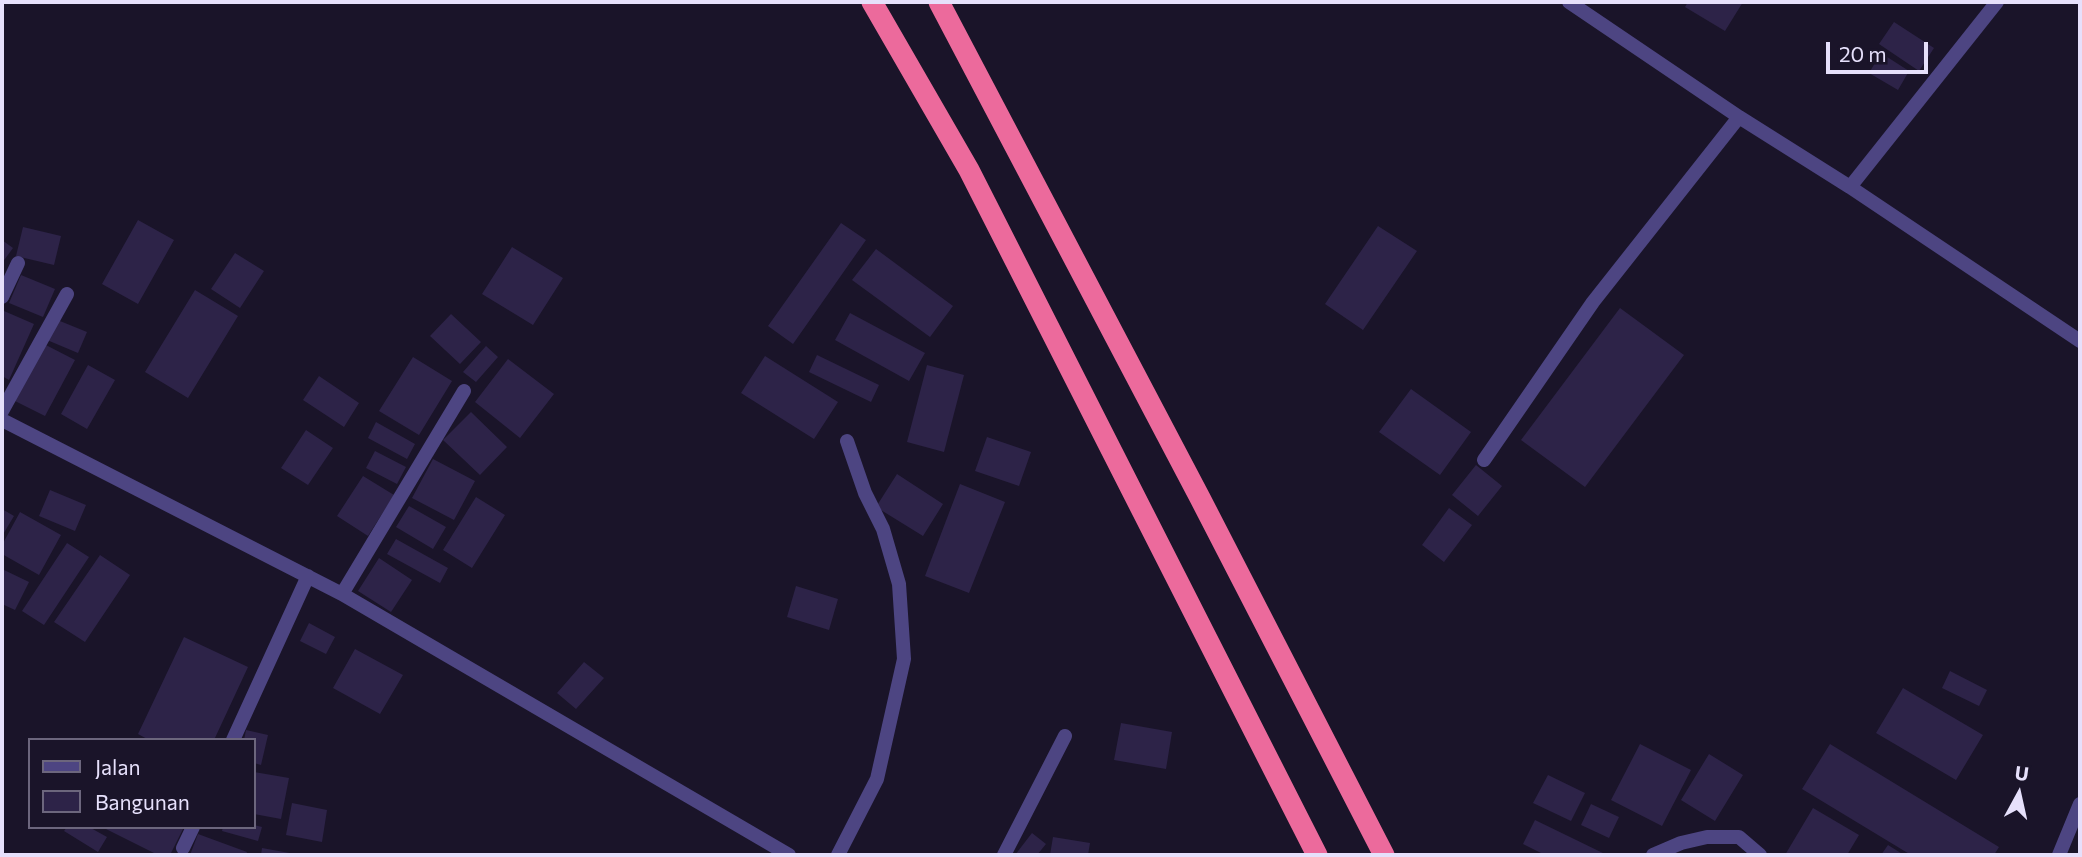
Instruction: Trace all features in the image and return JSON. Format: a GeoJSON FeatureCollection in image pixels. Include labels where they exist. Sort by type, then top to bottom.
{"type":"FeatureCollection","features":[{"type":"Feature","properties":{"kind":"highway"},"geometry":{"type":"LineString","coordinates":[[872,2],[969,170],[1317,855]]}},
{"type":"Feature","properties":{"kind":"highway"},"geometry":{"type":"LineString","coordinates":[[939,2],[1384,855]]}},
{"type":"Feature","properties":{"kind":"street"},"geometry":{"type":"LineString","coordinates":[[1569,2],[1738,117],[1850,187],[2080,341]]}},
{"type":"Feature","properties":{"kind":"street"},"geometry":{"type":"LineString","coordinates":[[1850,187],[1997,2]]}},
{"type":"Feature","properties":{"kind":"street"},"geometry":{"type":"LineString","coordinates":[[1484,460],[1594,302],[1738,117]]}},
{"type":"Feature","properties":{"kind":"street"},"geometry":{"type":"LineString","coordinates":[[2,298],[18,263]]}},
{"type":"Feature","properties":{"kind":"street"},"geometry":{"type":"LineString","coordinates":[[2,411],[67,294]]}},
{"type":"Feature","properties":{"kind":"street"},"geometry":{"type":"LineString","coordinates":[[342,594],[464,391]]}},
{"type":"Feature","properties":{"kind":"street"},"geometry":{"type":"LineString","coordinates":[[2,420],[342,594],[789,855]]}},
{"type":"Feature","properties":{"kind":"street"},"geometry":{"type":"LineString","coordinates":[[838,855],[877,779],[904,659],[899,584],[883,529],[865,493],[847,441]]}},
{"type":"Feature","properties":{"kind":"street"},"geometry":{"type":"LineString","coordinates":[[234,738],[308,576]]}},
{"type":"Feature","properties":{"kind":"street"},"geometry":{"type":"LineString","coordinates":[[1004,855],[1065,736]]}},
{"type":"Feature","properties":{"kind":"street"},"geometry":{"type":"LineString","coordinates":[[2059,855],[2080,804]]}},
{"type":"Feature","properties":{"kind":"street"},"geometry":{"type":"LineString","coordinates":[[183,848],[191,829]]}},
{"type":"Feature","properties":{"kind":"street"},"geometry":{"type":"LineString","coordinates":[[1653,855],[1707,837],[1739,838],[1760,855]]}},
{"type":"Feature","properties":{"kind":"building"},"geometry":{"type":"Polygon","coordinates":[[[1688,2],[1743,2],[1725,31],[1685,7],[1688,2]]]}},
{"type":"Feature","properties":{"kind":"building"},"geometry":{"type":"Polygon","coordinates":[[[1894,22],[1934,48],[1919,71],[1879,44],[1894,22]]]}},
{"type":"Feature","properties":{"kind":"building"},"geometry":{"type":"Polygon","coordinates":[[[1881,53],[1909,71],[1898,90],[1869,73],[1881,53]]]}},
{"type":"Feature","properties":{"kind":"building"},"geometry":{"type":"Polygon","coordinates":[[[138,220],[174,240],[138,304],[102,284],[138,220]]]}},
{"type":"Feature","properties":{"kind":"building"},"geometry":{"type":"Polygon","coordinates":[[[841,223],[866,240],[793,344],[768,326],[841,223]]]}},
{"type":"Feature","properties":{"kind":"building"},"geometry":{"type":"Polygon","coordinates":[[[1378,226],[1417,251],[1363,330],[1325,304],[1378,226]]]}},
{"type":"Feature","properties":{"kind":"building"},"geometry":{"type":"Polygon","coordinates":[[[23,227],[61,236],[54,265],[16,256],[23,227]]]}},
{"type":"Feature","properties":{"kind":"building"},"geometry":{"type":"Polygon","coordinates":[[[2,240],[13,248],[2,263],[2,240]]]}},
{"type":"Feature","properties":{"kind":"building"},"geometry":{"type":"Polygon","coordinates":[[[512,247],[563,278],[533,325],[482,294],[512,247]]]}},
{"type":"Feature","properties":{"kind":"building"},"geometry":{"type":"Polygon","coordinates":[[[876,249],[953,306],[930,337],[852,280],[876,249]]]}},
{"type":"Feature","properties":{"kind":"building"},"geometry":{"type":"Polygon","coordinates":[[[235,253],[264,271],[240,308],[211,289],[235,253]]]}},
{"type":"Feature","properties":{"kind":"building"},"geometry":{"type":"Polygon","coordinates":[[[21,275],[55,289],[43,317],[9,303],[21,275]]]}},
{"type":"Feature","properties":{"kind":"building"},"geometry":{"type":"Polygon","coordinates":[[[195,290],[238,316],[188,398],[145,372],[195,290]]]}},
{"type":"Feature","properties":{"kind":"building"},"geometry":{"type":"Polygon","coordinates":[[[1620,308],[1684,355],[1585,487],[1521,440],[1620,308]]]}},
{"type":"Feature","properties":{"kind":"building"},"geometry":{"type":"Polygon","coordinates":[[[4,311],[34,324],[9,380],[2,376],[4,311]]]}},
{"type":"Feature","properties":{"kind":"building"},"geometry":{"type":"Polygon","coordinates":[[[850,313],[925,353],[909,381],[835,340],[850,313]]]}},
{"type":"Feature","properties":{"kind":"building"},"geometry":{"type":"Polygon","coordinates":[[[451,314],[481,342],[460,364],[430,336],[451,314]]]}},
{"type":"Feature","properties":{"kind":"building"},"geometry":{"type":"Polygon","coordinates":[[[55,319],[87,332],[78,353],[47,340],[55,319]]]}},
{"type":"Feature","properties":{"kind":"building"},"geometry":{"type":"Polygon","coordinates":[[[42,343],[75,360],[45,416],[13,400],[42,343]]]}},
{"type":"Feature","properties":{"kind":"building"},"geometry":{"type":"Polygon","coordinates":[[[486,346],[498,357],[476,382],[463,372],[486,346]]]}},
{"type":"Feature","properties":{"kind":"building"},"geometry":{"type":"Polygon","coordinates":[[[817,355],[879,385],[871,402],[809,372],[817,355]]]}},
{"type":"Feature","properties":{"kind":"building"},"geometry":{"type":"Polygon","coordinates":[[[765,356],[838,402],[814,439],[741,393],[765,356]]]}},
{"type":"Feature","properties":{"kind":"building"},"geometry":{"type":"Polygon","coordinates":[[[413,357],[452,381],[419,435],[379,411],[413,357]]]}},
{"type":"Feature","properties":{"kind":"building"},"geometry":{"type":"Polygon","coordinates":[[[508,359],[554,394],[520,438],[475,402],[508,359]]]}},
{"type":"Feature","properties":{"kind":"building"},"geometry":{"type":"Polygon","coordinates":[[[88,365],[115,380],[87,429],[61,414],[88,365]]]}},
{"type":"Feature","properties":{"kind":"building"},"geometry":{"type":"Polygon","coordinates":[[[927,365],[964,375],[944,452],[907,442],[927,365]]]}},
{"type":"Feature","properties":{"kind":"building"},"geometry":{"type":"Polygon","coordinates":[[[319,376],[359,403],[344,427],[303,400],[319,376]]]}},
{"type":"Feature","properties":{"kind":"building"},"geometry":{"type":"Polygon","coordinates":[[[1411,389],[1471,432],[1440,475],[1379,432],[1411,389]]]}},
{"type":"Feature","properties":{"kind":"building"},"geometry":{"type":"Polygon","coordinates":[[[471,412],[507,447],[480,475],[443,440],[471,412]]]}},
{"type":"Feature","properties":{"kind":"building"},"geometry":{"type":"Polygon","coordinates":[[[376,422],[415,444],[407,459],[368,438],[376,422]]]}},
{"type":"Feature","properties":{"kind":"building"},"geometry":{"type":"Polygon","coordinates":[[[306,430],[333,448],[308,485],[281,468],[306,430]]]}},
{"type":"Feature","properties":{"kind":"building"},"geometry":{"type":"Polygon","coordinates":[[[987,437],[1031,452],[1019,486],[975,471],[987,437]]]}},
{"type":"Feature","properties":{"kind":"building"},"geometry":{"type":"Polygon","coordinates":[[[375,451],[406,467],[397,484],[366,468],[375,451]]]}},
{"type":"Feature","properties":{"kind":"building"},"geometry":{"type":"Polygon","coordinates":[[[433,459],[475,481],[454,520],[412,498],[433,459]]]}},
{"type":"Feature","properties":{"kind":"building"},"geometry":{"type":"Polygon","coordinates":[[[1476,465],[1502,486],[1478,516],[1452,495],[1476,465]]]}},
{"type":"Feature","properties":{"kind":"building"},"geometry":{"type":"Polygon","coordinates":[[[897,474],[943,504],[923,536],[876,507],[897,474]]]}},
{"type":"Feature","properties":{"kind":"building"},"geometry":{"type":"Polygon","coordinates":[[[363,476],[394,495],[368,536],[337,516],[363,476]]]}},
{"type":"Feature","properties":{"kind":"building"},"geometry":{"type":"Polygon","coordinates":[[[960,484],[1005,502],[969,593],[925,576],[960,484]]]}},
{"type":"Feature","properties":{"kind":"building"},"geometry":{"type":"Polygon","coordinates":[[[50,490],[86,505],[75,531],[39,516],[50,490]]]}},
{"type":"Feature","properties":{"kind":"building"},"geometry":{"type":"Polygon","coordinates":[[[476,497],[505,515],[472,568],[443,550],[476,497]]]}},
{"type":"Feature","properties":{"kind":"building"},"geometry":{"type":"Polygon","coordinates":[[[409,506],[446,527],[433,549],[396,527],[409,506]]]}},
{"type":"Feature","properties":{"kind":"building"},"geometry":{"type":"Polygon","coordinates":[[[1449,508],[1472,525],[1444,562],[1422,545],[1449,508]]]}},
{"type":"Feature","properties":{"kind":"building"},"geometry":{"type":"Polygon","coordinates":[[[2,509],[14,516],[2,536],[2,509]]]}},
{"type":"Feature","properties":{"kind":"building"},"geometry":{"type":"Polygon","coordinates":[[[20,512],[61,535],[39,575],[2,554],[2,545],[20,512]]]}},
{"type":"Feature","properties":{"kind":"building"},"geometry":{"type":"Polygon","coordinates":[[[396,539],[448,568],[440,583],[387,554],[396,539]]]}},
{"type":"Feature","properties":{"kind":"building"},"geometry":{"type":"Polygon","coordinates":[[[67,543],[89,557],[44,625],[22,611],[67,543]]]}},
{"type":"Feature","properties":{"kind":"building"},"geometry":{"type":"Polygon","coordinates":[[[100,555],[130,575],[85,642],[54,622],[100,555]]]}},
{"type":"Feature","properties":{"kind":"building"},"geometry":{"type":"Polygon","coordinates":[[[379,558],[412,580],[391,612],[358,591],[379,558]]]}},
{"type":"Feature","properties":{"kind":"building"},"geometry":{"type":"Polygon","coordinates":[[[2,569],[29,582],[15,610],[2,604],[2,569]]]}},
{"type":"Feature","properties":{"kind":"building"},"geometry":{"type":"Polygon","coordinates":[[[796,586],[838,599],[829,630],[787,617],[796,586]]]}},
{"type":"Feature","properties":{"kind":"building"},"geometry":{"type":"Polygon","coordinates":[[[309,623],[335,637],[326,654],[300,641],[309,623]]]}},
{"type":"Feature","properties":{"kind":"building"},"geometry":{"type":"Polygon","coordinates":[[[184,637],[248,667],[215,738],[145,738],[138,734],[184,637]]]}},
{"type":"Feature","properties":{"kind":"building"},"geometry":{"type":"Polygon","coordinates":[[[355,649],[403,675],[380,714],[333,688],[355,649]]]}},
{"type":"Feature","properties":{"kind":"building"},"geometry":{"type":"Polygon","coordinates":[[[584,662],[604,678],[576,709],[557,693],[584,662]]]}},
{"type":"Feature","properties":{"kind":"building"},"geometry":{"type":"Polygon","coordinates":[[[1950,671],[1987,690],[1979,706],[1942,688],[1950,671]]]}},
{"type":"Feature","properties":{"kind":"building"},"geometry":{"type":"Polygon","coordinates":[[[1903,688],[1983,735],[1956,780],[1876,733],[1903,688]]]}},
{"type":"Feature","properties":{"kind":"building"},"geometry":{"type":"Polygon","coordinates":[[[1121,723],[1172,732],[1166,769],[1114,760],[1121,723]]]}},
{"type":"Feature","properties":{"kind":"building"},"geometry":{"type":"Polygon","coordinates":[[[246,730],[268,735],[261,765],[256,764],[256,738],[244,738],[246,730]]]}},
{"type":"Feature","properties":{"kind":"building"},"geometry":{"type":"Polygon","coordinates":[[[1640,744],[1691,770],[1662,826],[1611,800],[1640,744]]]}},
{"type":"Feature","properties":{"kind":"building"},"geometry":{"type":"Polygon","coordinates":[[[1830,744],[1999,847],[1994,855],[1911,855],[1802,789],[1830,744]]]}},
{"type":"Feature","properties":{"kind":"building"},"geometry":{"type":"Polygon","coordinates":[[[1709,754],[1743,775],[1715,821],[1681,800],[1709,754]]]}},
{"type":"Feature","properties":{"kind":"building"},"geometry":{"type":"Polygon","coordinates":[[[256,772],[289,778],[281,819],[256,814],[256,772]]]}},
{"type":"Feature","properties":{"kind":"building"},"geometry":{"type":"Polygon","coordinates":[[[1548,775],[1585,793],[1571,821],[1533,803],[1548,775]]]}},
{"type":"Feature","properties":{"kind":"building"},"geometry":{"type":"Polygon","coordinates":[[[292,803],[327,810],[322,842],[286,835],[292,803]]]}},
{"type":"Feature","properties":{"kind":"building"},"geometry":{"type":"Polygon","coordinates":[[[1591,804],[1619,817],[1609,838],[1581,825],[1591,804]]]}},
{"type":"Feature","properties":{"kind":"building"},"geometry":{"type":"Polygon","coordinates":[[[1813,808],[1859,835],[1847,855],[1785,855],[1813,808]]]}},
{"type":"Feature","properties":{"kind":"building"},"geometry":{"type":"Polygon","coordinates":[[[1535,820],[1607,855],[1545,855],[1523,844],[1535,820]]]}},
{"type":"Feature","properties":{"kind":"building"},"geometry":{"type":"Polygon","coordinates":[[[256,826],[262,827],[258,841],[222,831],[256,829],[256,826]]]}},
{"type":"Feature","properties":{"kind":"building"},"geometry":{"type":"Polygon","coordinates":[[[93,829],[107,837],[98,852],[64,831],[93,829]]]}},
{"type":"Feature","properties":{"kind":"building"},"geometry":{"type":"Polygon","coordinates":[[[106,829],[183,829],[170,855],[158,855],[106,829]]]}},
{"type":"Feature","properties":{"kind":"building"},"geometry":{"type":"Polygon","coordinates":[[[1032,833],[1046,844],[1037,855],[1015,855],[1032,833]]]}},
{"type":"Feature","properties":{"kind":"building"},"geometry":{"type":"Polygon","coordinates":[[[198,834],[247,852],[246,855],[190,855],[198,834]]]}},
{"type":"Feature","properties":{"kind":"building"},"geometry":{"type":"Polygon","coordinates":[[[1053,837],[1090,843],[1088,855],[1050,855],[1053,837]]]}},
{"type":"Feature","properties":{"kind":"building"},"geometry":{"type":"Polygon","coordinates":[[[1888,845],[1904,855],[1881,855],[1888,845]]]}},
{"type":"Feature","properties":{"kind":"building"},"geometry":{"type":"Polygon","coordinates":[[[262,848],[295,854],[295,855],[261,855],[262,848]]]}}]}
